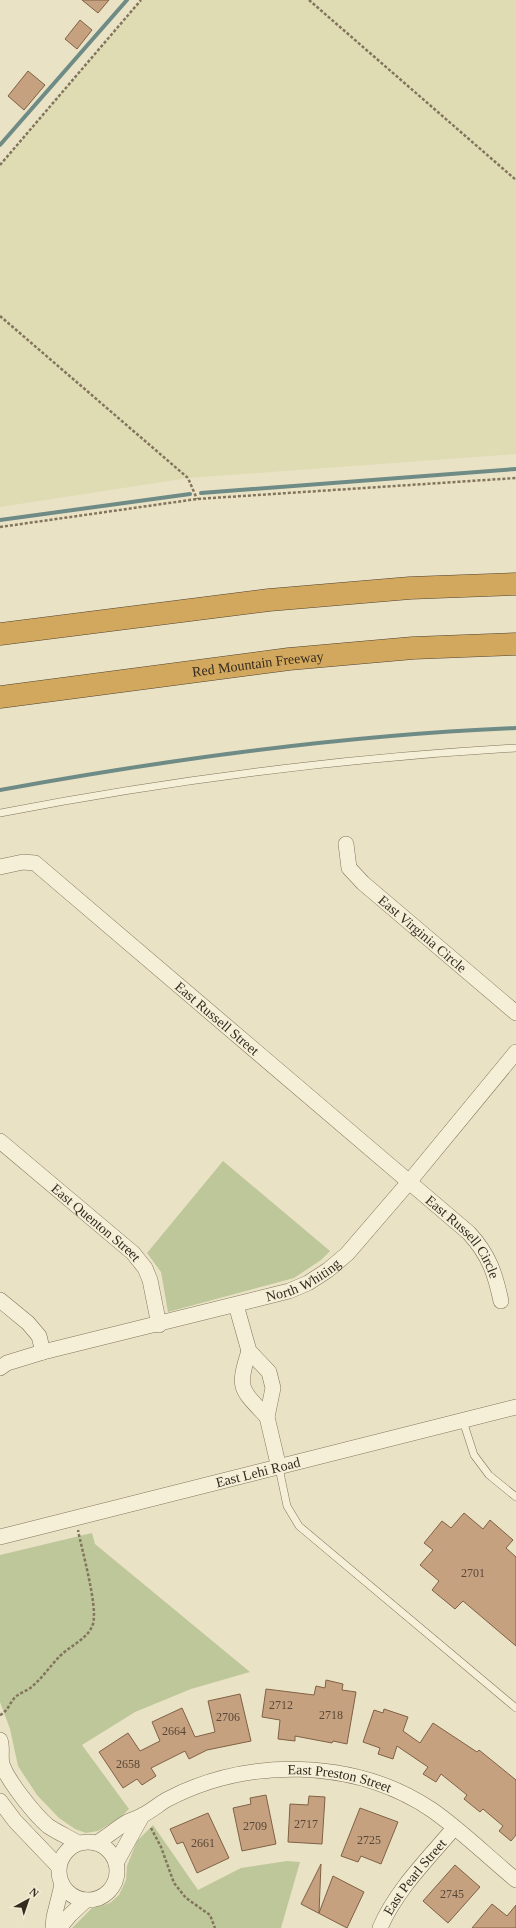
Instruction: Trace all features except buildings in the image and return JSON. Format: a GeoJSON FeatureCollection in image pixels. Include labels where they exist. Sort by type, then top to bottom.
{"type":"FeatureCollection","features":[{"type":"Feature","properties":{"kind":"highway"},"geometry":{"type":"LineString","coordinates":[[0,634],[268,600],[410,588],[516,584]]}},
{"type":"Feature","properties":{"kind":"highway","name":"Red Mountain Freeway"},"geometry":{"type":"LineString","coordinates":[[0,697],[289,659],[413,648],[516,644]]}},
{"type":"Feature","properties":{"kind":"street","name":"East Virginia Circle"},"geometry":{"type":"LineString","coordinates":[[346,844],[349,868],[363,883],[516,1013]]}},
{"type":"Feature","properties":{"kind":"street","name":"East Russell Street"},"geometry":{"type":"LineString","coordinates":[[0,867],[23,862],[35,863],[409,1182]]}},
{"type":"Feature","properties":{"kind":"street","name":"North Whiting"},"geometry":{"type":"LineString","coordinates":[[0,1368],[7,1363],[43,1352],[159,1325],[236,1305],[289,1291],[308,1283],[328,1270],[347,1254],[409,1182],[516,1052]]}},
{"type":"Feature","properties":{"kind":"street","name":"East Quenton Street"},"geometry":{"type":"LineString","coordinates":[[0,1141],[133,1253],[145,1268],[150,1280],[159,1325]]}},
{"type":"Feature","properties":{"kind":"street","name":"East Russell Circle"},"geometry":{"type":"LineString","coordinates":[[409,1182],[469,1233],[481,1246],[494,1271],[501,1301]]}},
{"type":"Feature","properties":{"kind":"street"},"geometry":{"type":"LineString","coordinates":[[0,1300],[28,1323],[39,1336],[43,1352]]}},
{"type":"Feature","properties":{"kind":"street"},"geometry":{"type":"LineString","coordinates":[[236,1305],[249,1350],[269,1372],[273,1388],[267,1417],[279,1468]]}},
{"type":"Feature","properties":{"kind":"street"},"geometry":{"type":"LineString","coordinates":[[249,1350],[241,1376],[244,1393],[267,1417]]}},
{"type":"Feature","properties":{"kind":"street","name":"East Lehi Road"},"geometry":{"type":"LineString","coordinates":[[0,1537],[279,1468],[516,1407]]}},
{"type":"Feature","properties":{"kind":"street"},"geometry":{"type":"LineString","coordinates":[[0,1740],[2,1766],[33,1810],[48,1825],[78,1843]]}},
{"type":"Feature","properties":{"kind":"street","name":"East Preston Street"},"geometry":{"type":"LineString","coordinates":[[96,1843],[114,1833],[125,1823],[142,1816],[166,1800],[214,1780],[274,1769],[299,1769],[331,1772],[382,1785],[432,1810],[516,1880]]}},
{"type":"Feature","properties":{"kind":"street"},"geometry":{"type":"LineString","coordinates":[[0,1801],[15,1821],[58,1866]]}},
{"type":"Feature","properties":{"kind":"street","name":"East Preston Street"},"geometry":{"type":"LineString","coordinates":[[116,1863],[142,1816]]}},
{"type":"Feature","properties":{"kind":"street","name":"East Pearl Street"},"geometry":{"type":"LineString","coordinates":[[380,1928],[392,1905],[415,1874],[454,1828]]}},
{"type":"Feature","properties":{"kind":"street"},"geometry":{"type":"LineString","coordinates":[[87,1841],[96,1843],[105,1847],[112,1854],[116,1863],[115,1881],[111,1889],[95,1899],[86,1900],[77,1898],[68,1893],[62,1885],[58,1876],[58,1866],[65,1852],[78,1843],[87,1841]]}},
{"type":"Feature","properties":{"kind":"street"},"geometry":{"type":"LineString","coordinates":[[53,1928],[54,1917],[62,1885]]}},
{"type":"Feature","properties":{"kind":"street"},"geometry":{"type":"LineString","coordinates":[[59,1928],[86,1900]]}},
{"type":"Feature","properties":{"kind":"lane"},"geometry":{"type":"LineString","coordinates":[[0,813],[83,797],[208,778],[375,758],[516,748]]}},
{"type":"Feature","properties":{"kind":"lane"},"geometry":{"type":"LineString","coordinates":[[463,1421],[474,1455],[489,1475],[516,1497]]}},
{"type":"Feature","properties":{"kind":"lane"},"geometry":{"type":"LineString","coordinates":[[279,1468],[287,1506],[299,1526],[516,1708]]}},
{"type":"Feature","properties":{"kind":"path"},"geometry":{"type":"LineString","coordinates":[[0,165],[141,0]]}},
{"type":"Feature","properties":{"kind":"path"},"geometry":{"type":"LineString","coordinates":[[309,0],[516,180]]}},
{"type":"Feature","properties":{"kind":"path"},"geometry":{"type":"LineString","coordinates":[[0,316],[188,478],[197,499]]}},
{"type":"Feature","properties":{"kind":"path"},"geometry":{"type":"LineString","coordinates":[[0,527],[197,499],[516,478]]}},
{"type":"Feature","properties":{"kind":"path"},"geometry":{"type":"LineString","coordinates":[[0,1715],[9,1707],[17,1696],[29,1689],[61,1655],[76,1644],[93,1625],[94,1617],[92,1596],[75,1518]]}},
{"type":"Feature","properties":{"kind":"path"},"geometry":{"type":"LineString","coordinates":[[142,1816],[161,1847],[174,1883],[179,1890],[210,1915],[215,1928]]}},
{"type":"Feature","properties":{"kind":"shaded area"},"geometry":{"type":"Polygon","coordinates":[[[141,0],[516,0],[516,454],[188,478],[0,507],[0,165],[141,0]]]}},
{"type":"Feature","properties":{"kind":"green space"},"geometry":{"type":"Polygon","coordinates":[[[223,1161],[330,1251],[321,1260],[294,1278],[168,1312],[161,1272],[147,1253],[223,1161]]]}},
{"type":"Feature","properties":{"kind":"green space"},"geometry":{"type":"Polygon","coordinates":[[[92,1533],[95,1544],[250,1672],[191,1689],[135,1712],[82,1745],[129,1809],[121,1817],[98,1831],[86,1833],[75,1829],[59,1818],[37,1795],[18,1766],[10,1729],[0,1702],[0,1555],[92,1533]]]}},
{"type":"Feature","properties":{"kind":"green space"},"geometry":{"type":"Polygon","coordinates":[[[153,1825],[198,1890],[241,1868],[287,1861],[300,1862],[281,1928],[72,1928],[92,1908],[110,1903],[119,1895],[126,1880],[127,1866],[137,1841],[153,1825]]]}},
{"type":"Feature","properties":{"kind":"waterway"},"geometry":{"type":"LineString","coordinates":[[0,145],[127,0]]}},
{"type":"Feature","properties":{"kind":"waterway"},"geometry":{"type":"LineString","coordinates":[[201,493],[516,469]]}},
{"type":"Feature","properties":{"kind":"waterway"},"geometry":{"type":"LineString","coordinates":[[0,520],[190,494]]}},
{"type":"Feature","properties":{"kind":"waterway"},"geometry":{"type":"LineString","coordinates":[[0,790],[128,768],[257,750],[386,736],[516,728]]}}]}
